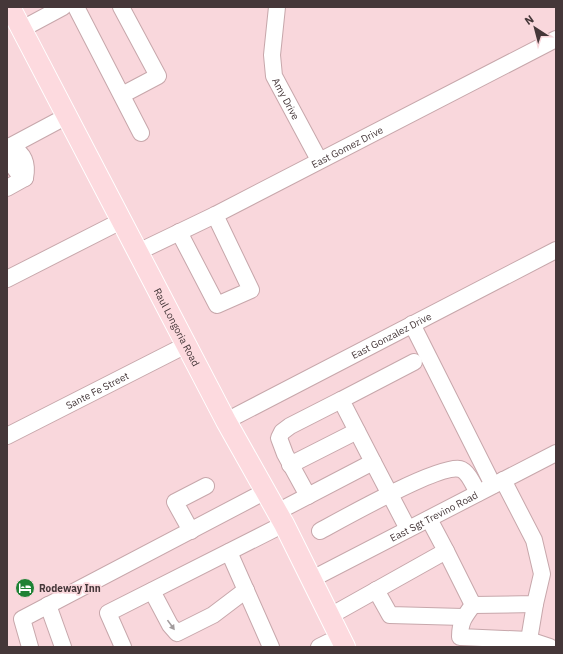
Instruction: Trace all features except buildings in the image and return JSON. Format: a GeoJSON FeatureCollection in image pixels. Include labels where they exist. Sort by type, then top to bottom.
{"type":"FeatureCollection","features":[{"type":"Feature","properties":{"kind":"main road","name":"Raul Longoria Road"},"geometry":{"type":"LineString","coordinates":[[10,7],[226,421],[266,492],[315,585],[330,616],[331,646]]}},
{"type":"Feature","properties":{"kind":"main road"},"geometry":{"type":"LineString","coordinates":[[315,585],[331,646]]}},
{"type":"Feature","properties":{"kind":"street"},"geometry":{"type":"LineString","coordinates":[[22,29],[63,7]]}},
{"type":"Feature","properties":{"kind":"street"},"geometry":{"type":"LineString","coordinates":[[76,7],[141,133]]}},
{"type":"Feature","properties":{"kind":"street"},"geometry":{"type":"LineString","coordinates":[[121,7],[158,76],[122,95]]}},
{"type":"Feature","properties":{"kind":"street","name":"Amy Drive"},"geometry":{"type":"LineString","coordinates":[[277,7],[272,55],[274,76],[319,160]]}},
{"type":"Feature","properties":{"kind":"street","name":"East Gomez Drive"},"geometry":{"type":"LineString","coordinates":[[138,252],[215,215],[556,39]]}},
{"type":"Feature","properties":{"kind":"street"},"geometry":{"type":"LineString","coordinates":[[9,147],[67,116]]}},
{"type":"Feature","properties":{"kind":"street"},"geometry":{"type":"LineString","coordinates":[[7,188],[25,178],[27,168],[21,152],[9,147]]}},
{"type":"Feature","properties":{"kind":"street"},"geometry":{"type":"LineString","coordinates":[[179,232],[217,305],[251,290],[215,215]]}},
{"type":"Feature","properties":{"kind":"street"},"geometry":{"type":"LineString","coordinates":[[7,279],[121,221]]}},
{"type":"Feature","properties":{"kind":"street","name":"East Gonzalez Drive"},"geometry":{"type":"LineString","coordinates":[[226,421],[556,250]]}},
{"type":"Feature","properties":{"kind":"street"},"geometry":{"type":"LineString","coordinates":[[412,324],[498,483],[534,540],[542,574],[529,640]]}},
{"type":"Feature","properties":{"kind":"street","name":"Sante Fe Street"},"geometry":{"type":"LineString","coordinates":[[7,436],[186,344]]}},
{"type":"Feature","properties":{"kind":"street"},"geometry":{"type":"LineString","coordinates":[[308,496],[279,442],[282,432],[290,426],[414,362]]}},
{"type":"Feature","properties":{"kind":"street"},"geometry":{"type":"LineString","coordinates":[[342,400],[408,529]]}},
{"type":"Feature","properties":{"kind":"street"},"geometry":{"type":"LineString","coordinates":[[290,464],[357,431]]}},
{"type":"Feature","properties":{"kind":"street","name":"East Sgt Trevino Road"},"geometry":{"type":"LineString","coordinates":[[315,585],[408,529],[556,453]]}},
{"type":"Feature","properties":{"kind":"street"},"geometry":{"type":"LineString","coordinates":[[123,647],[108,613],[229,552],[280,518],[308,496],[373,462]]}},
{"type":"Feature","properties":{"kind":"street"},"geometry":{"type":"LineString","coordinates":[[320,531],[389,494],[432,476],[454,469],[461,469],[466,472],[478,493]]}},
{"type":"Feature","properties":{"kind":"street"},"geometry":{"type":"LineString","coordinates":[[191,531],[175,502],[206,486]]}},
{"type":"Feature","properties":{"kind":"street"},"geometry":{"type":"LineString","coordinates":[[30,647],[22,619],[266,492]]}},
{"type":"Feature","properties":{"kind":"street"},"geometry":{"type":"LineString","coordinates":[[429,518],[446,551],[468,611],[460,628],[460,637],[529,640],[550,647]]}},
{"type":"Feature","properties":{"kind":"street"},"geometry":{"type":"LineString","coordinates":[[330,616],[446,551]]}},
{"type":"Feature","properties":{"kind":"street"},"geometry":{"type":"LineString","coordinates":[[229,552],[271,647]]}},
{"type":"Feature","properties":{"kind":"street"},"geometry":{"type":"LineString","coordinates":[[152,591],[170,625],[177,633],[213,615],[246,590]]}},
{"type":"Feature","properties":{"kind":"street"},"geometry":{"type":"LineString","coordinates":[[376,590],[390,616],[468,611],[535,604]]}},
{"type":"Feature","properties":{"kind":"street"},"geometry":{"type":"LineString","coordinates":[[48,605],[63,647]]}},
{"type":"Feature","properties":{"kind":"place","name":"Rodeway Inn"},"geometry":{"type":"Point","coordinates":[25,588]}}]}
